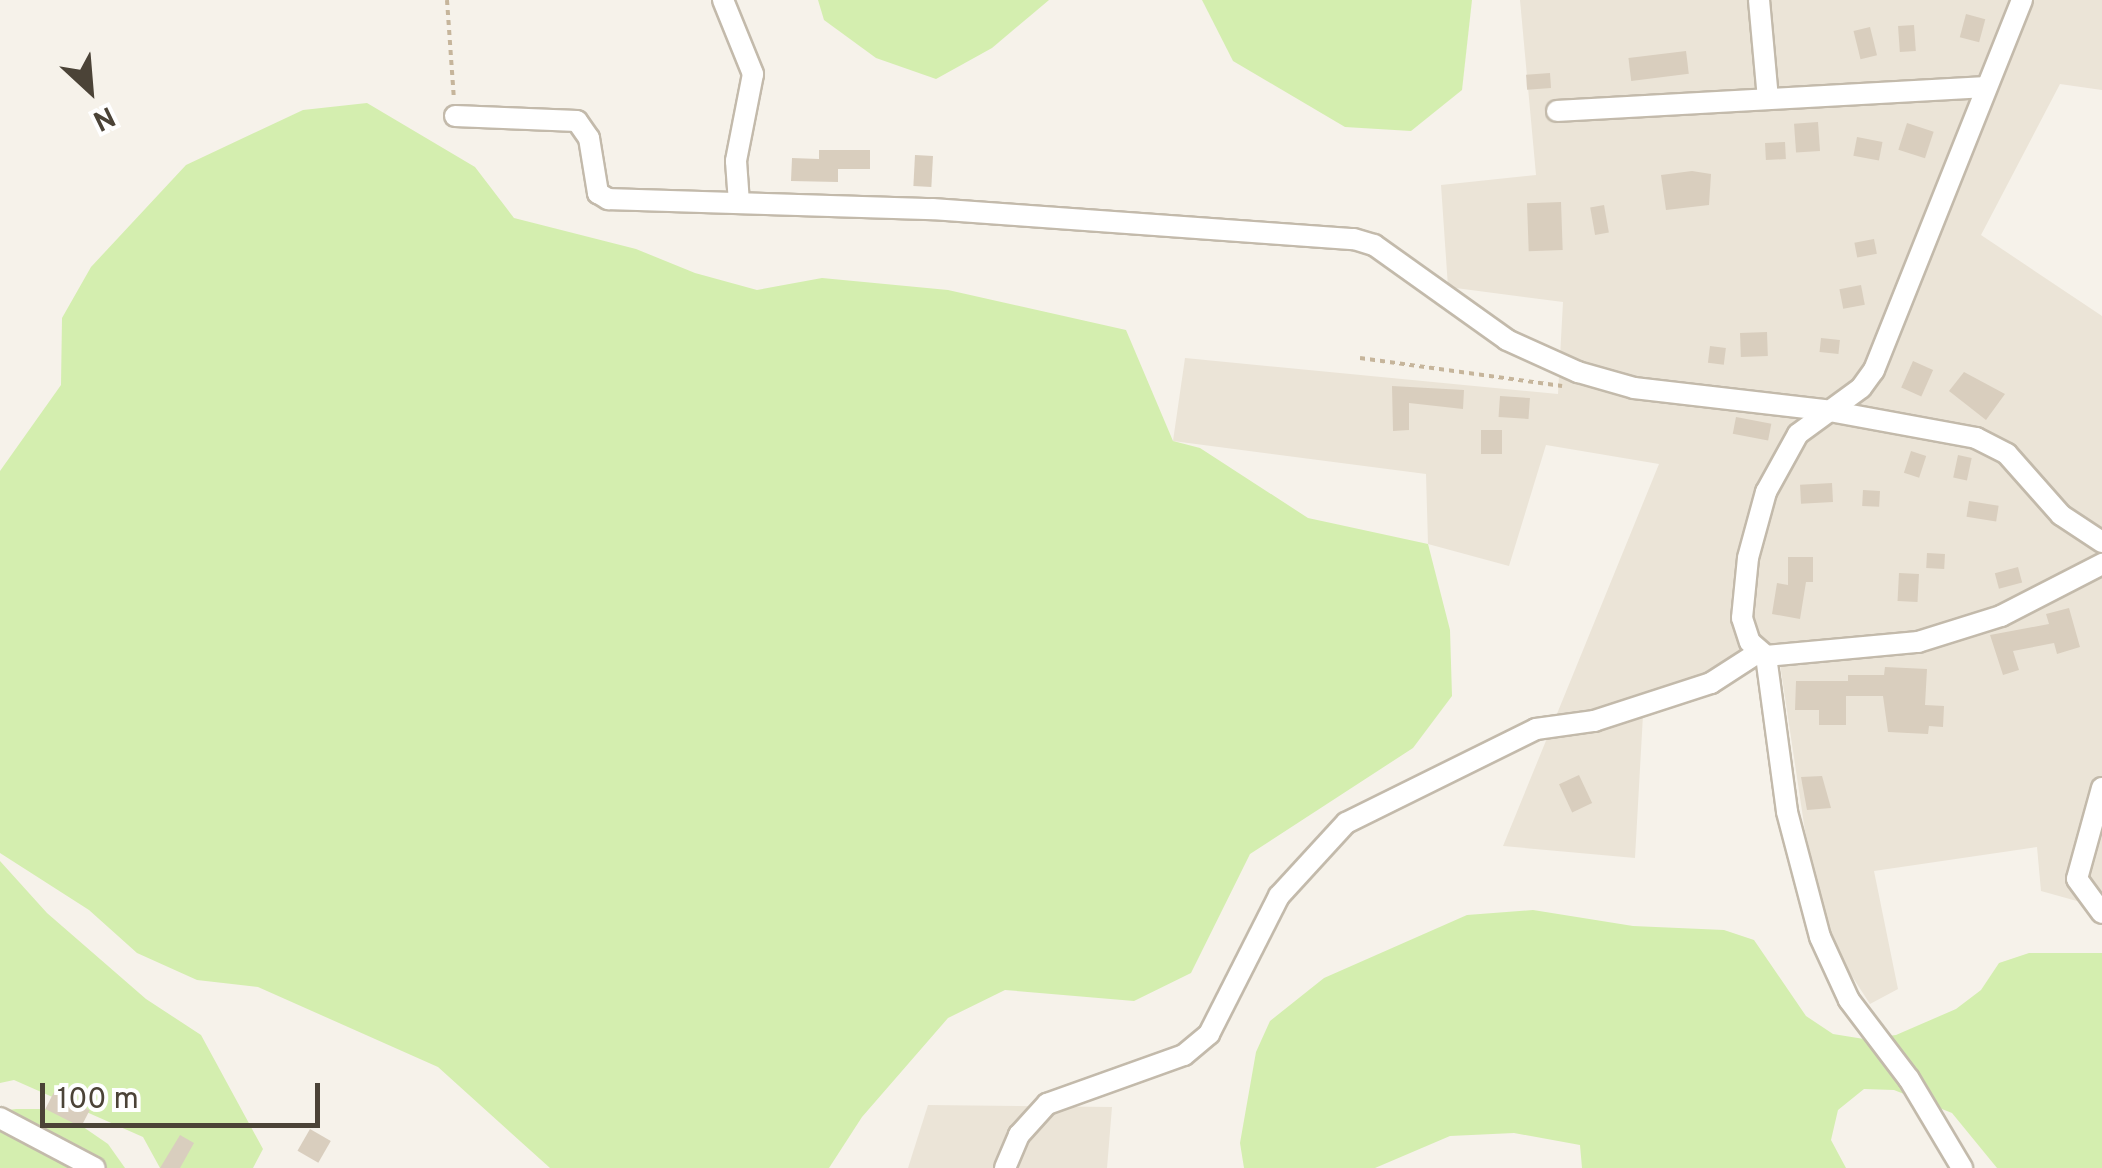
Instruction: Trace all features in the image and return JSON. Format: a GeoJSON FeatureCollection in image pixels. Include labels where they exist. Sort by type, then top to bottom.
{"type":"FeatureCollection","features":[{"type":"Feature","properties":{"kind":"street"},"geometry":{"type":"LineString","coordinates":[[722,0],[752,74],[736,161],[739,203]]}},
{"type":"Feature","properties":{"kind":"street"},"geometry":{"type":"LineString","coordinates":[[1759,0],[1768,99]]}},
{"type":"Feature","properties":{"kind":"street"},"geometry":{"type":"LineString","coordinates":[[1962,1168],[1909,1078],[1850,1000],[1820,937],[1787,812],[1763,654],[1742,618],[1755,521],[1792,444],[1824,410],[1861,388],[1874,370],[1924,257],[1985,87],[2022,0]]}},
{"type":"Feature","properties":{"kind":"street"},"geometry":{"type":"LineString","coordinates":[[1556,110],[1985,87]]}},
{"type":"Feature","properties":{"kind":"street"},"geometry":{"type":"LineString","coordinates":[[455,116],[577,121],[590,138],[598,192],[608,199],[739,203],[1354,239],[1374,244],[1507,340],[1589,375],[1634,388],[1824,410],[1976,438],[2007,454],[2061,516],[2102,542]]}},
{"type":"Feature","properties":{"kind":"street"},"geometry":{"type":"LineString","coordinates":[[1005,1168],[1019,1135],[1048,1104],[1184,1055],[1209,1034],[1279,896],[1346,824],[1536,729],[1594,721],[1710,683],[1763,654],[1942,637],[2002,616],[2102,564]]}},
{"type":"Feature","properties":{"kind":"street"},"geometry":{"type":"LineString","coordinates":[[2102,788],[2077,880],[2102,913]]}},
{"type":"Feature","properties":{"kind":"street"},"geometry":{"type":"LineString","coordinates":[[0,1118],[95,1168]]}},
{"type":"Feature","properties":{"kind":"path"},"geometry":{"type":"LineString","coordinates":[[448,0],[455,116]]}},
{"type":"Feature","properties":{"kind":"path"},"geometry":{"type":"LineString","coordinates":[[1360,358],[1560,387],[1589,375]]}},
{"type":"Feature","properties":{"kind":"shaded area"},"geometry":{"type":"Polygon","coordinates":[[[1520,0],[2102,0],[2102,90],[2060,84],[1981,235],[2102,316],[2102,908],[2041,891],[2037,847],[1874,871],[1898,989],[1870,1004],[1833,947],[1805,831],[1777,644],[1644,697],[1635,858],[1503,846],[1659,464],[1546,445],[1509,566],[1428,544],[1426,474],[1173,441],[1185,358],[1558,394],[1563,302],[1448,287],[1441,185],[1536,175],[1520,0]]]}},
{"type":"Feature","properties":{"kind":"shaded area"},"geometry":{"type":"Polygon","coordinates":[[[928,1105],[1112,1107],[1107,1168],[908,1168],[928,1105]]]}},
{"type":"Feature","properties":{"kind":"green space"},"geometry":{"type":"Polygon","coordinates":[[[818,0],[1049,0],[992,48],[936,79],[876,58],[824,20],[818,0]]]}},
{"type":"Feature","properties":{"kind":"green space"},"geometry":{"type":"Polygon","coordinates":[[[1202,0],[1472,0],[1462,90],[1411,131],[1345,127],[1233,61],[1202,0]]]}},
{"type":"Feature","properties":{"kind":"green space"},"geometry":{"type":"Polygon","coordinates":[[[367,103],[475,167],[514,218],[636,249],[695,273],[757,290],[822,278],[948,290],[1126,330],[1173,441],[1200,448],[1308,518],[1428,544],[1450,630],[1452,696],[1413,748],[1250,854],[1191,973],[1134,1001],[1005,990],[948,1018],[862,1117],[829,1168],[550,1168],[438,1067],[258,987],[197,980],[137,953],[89,910],[0,853],[0,471],[61,385],[62,318],[91,267],[186,165],[303,110],[367,103]]]}},
{"type":"Feature","properties":{"kind":"green space"},"geometry":{"type":"Polygon","coordinates":[[[0,861],[47,913],[146,999],[201,1035],[263,1149],[253,1168],[160,1168],[143,1137],[14,1080],[0,1083],[0,861]]]}},
{"type":"Feature","properties":{"kind":"green space"},"geometry":{"type":"Polygon","coordinates":[[[1533,910],[1633,926],[1724,930],[1754,940],[1806,1016],[1833,1034],[1864,1039],[1896,1035],[1956,1009],[1981,990],[1999,963],[2029,953],[2102,953],[2102,1168],[1997,1168],[1952,1113],[1894,1090],[1864,1089],[1838,1110],[1831,1140],[1846,1168],[1582,1168],[1580,1145],[1514,1133],[1450,1136],[1375,1168],[1244,1168],[1240,1143],[1256,1052],[1270,1021],[1324,978],[1467,915],[1533,910]]]}},
{"type":"Feature","properties":{"kind":"green space"},"geometry":{"type":"Polygon","coordinates":[[[57,1109],[108,1144],[125,1168],[0,1168],[0,1111],[57,1109]]]}},
{"type":"Feature","properties":{"kind":"building"},"geometry":{"type":"Polygon","coordinates":[[[1966,14],[1985,19],[1979,42],[1960,37],[1966,14]]]}},
{"type":"Feature","properties":{"kind":"building"},"geometry":{"type":"Polygon","coordinates":[[[1914,25],[1916,51],[1900,52],[1898,26],[1914,25]]]}},
{"type":"Feature","properties":{"kind":"building"},"geometry":{"type":"Polygon","coordinates":[[[1870,27],[1877,55],[1861,59],[1854,31],[1870,27]]]}},
{"type":"Feature","properties":{"kind":"building"},"geometry":{"type":"Polygon","coordinates":[[[1686,51],[1689,74],[1631,81],[1628,58],[1686,51]]]}},
{"type":"Feature","properties":{"kind":"building"},"geometry":{"type":"Polygon","coordinates":[[[1550,73],[1551,88],[1527,90],[1526,75],[1550,73]]]}},
{"type":"Feature","properties":{"kind":"building"},"geometry":{"type":"Polygon","coordinates":[[[1818,122],[1820,151],[1796,153],[1794,124],[1818,122]]]}},
{"type":"Feature","properties":{"kind":"building"},"geometry":{"type":"Polygon","coordinates":[[[1907,123],[1934,132],[1925,158],[1898,150],[1907,123]]]}},
{"type":"Feature","properties":{"kind":"building"},"geometry":{"type":"Polygon","coordinates":[[[1857,137],[1883,142],[1879,161],[1853,156],[1857,137]]]}},
{"type":"Feature","properties":{"kind":"building"},"geometry":{"type":"Polygon","coordinates":[[[1785,142],[1786,159],[1766,160],[1765,143],[1785,142]]]}},
{"type":"Feature","properties":{"kind":"building"},"geometry":{"type":"Polygon","coordinates":[[[819,150],[870,150],[870,169],[838,169],[838,182],[791,181],[792,158],[819,159],[819,150]]]}},
{"type":"Feature","properties":{"kind":"building"},"geometry":{"type":"Polygon","coordinates":[[[915,155],[933,156],[931,187],[913,186],[915,155]]]}},
{"type":"Feature","properties":{"kind":"building"},"geometry":{"type":"Polygon","coordinates":[[[1692,171],[1711,174],[1709,205],[1666,210],[1661,175],[1692,171]]]}},
{"type":"Feature","properties":{"kind":"building"},"geometry":{"type":"Polygon","coordinates":[[[1561,202],[1563,250],[1529,251],[1527,203],[1561,202]]]}},
{"type":"Feature","properties":{"kind":"building"},"geometry":{"type":"Polygon","coordinates":[[[1604,205],[1609,233],[1595,235],[1590,207],[1604,205]]]}},
{"type":"Feature","properties":{"kind":"building"},"geometry":{"type":"Polygon","coordinates":[[[1874,239],[1877,254],[1857,258],[1854,243],[1874,239]]]}},
{"type":"Feature","properties":{"kind":"building"},"geometry":{"type":"Polygon","coordinates":[[[1861,285],[1865,305],[1843,309],[1839,289],[1861,285]]]}},
{"type":"Feature","properties":{"kind":"building"},"geometry":{"type":"Polygon","coordinates":[[[1767,332],[1768,356],[1741,357],[1740,333],[1767,332]]]}},
{"type":"Feature","properties":{"kind":"building"},"geometry":{"type":"Polygon","coordinates":[[[1821,338],[1840,340],[1838,354],[1820,352],[1821,338]]]}},
{"type":"Feature","properties":{"kind":"building"},"geometry":{"type":"Polygon","coordinates":[[[1710,346],[1726,348],[1724,365],[1708,363],[1710,346]]]}},
{"type":"Feature","properties":{"kind":"building"},"geometry":{"type":"Polygon","coordinates":[[[1913,361],[1933,370],[1921,396],[1901,387],[1913,361]]]}},
{"type":"Feature","properties":{"kind":"building"},"geometry":{"type":"Polygon","coordinates":[[[1964,372],[2005,394],[1986,420],[1949,391],[1964,372]]]}},
{"type":"Feature","properties":{"kind":"building"},"geometry":{"type":"Polygon","coordinates":[[[1392,386],[1464,390],[1463,409],[1409,403],[1409,430],[1393,431],[1392,386]]]}},
{"type":"Feature","properties":{"kind":"building"},"geometry":{"type":"Polygon","coordinates":[[[1500,396],[1530,398],[1528,419],[1499,417],[1500,396]]]}},
{"type":"Feature","properties":{"kind":"building"},"geometry":{"type":"Polygon","coordinates":[[[1736,417],[1771,424],[1768,441],[1733,434],[1736,417]]]}},
{"type":"Feature","properties":{"kind":"building"},"geometry":{"type":"Polygon","coordinates":[[[1481,430],[1502,430],[1502,454],[1481,454],[1481,430]]]}},
{"type":"Feature","properties":{"kind":"building"},"geometry":{"type":"Polygon","coordinates":[[[1911,451],[1926,456],[1919,478],[1904,473],[1911,451]]]}},
{"type":"Feature","properties":{"kind":"building"},"geometry":{"type":"Polygon","coordinates":[[[1958,455],[1972,458],[1967,480],[1953,477],[1958,455]]]}},
{"type":"Feature","properties":{"kind":"building"},"geometry":{"type":"Polygon","coordinates":[[[1832,483],[1833,502],[1801,504],[1800,485],[1832,483]]]}},
{"type":"Feature","properties":{"kind":"building"},"geometry":{"type":"Polygon","coordinates":[[[1863,490],[1880,491],[1879,507],[1862,506],[1863,490]]]}},
{"type":"Feature","properties":{"kind":"building"},"geometry":{"type":"Polygon","coordinates":[[[1969,501],[1999,506],[1996,521],[1966,517],[1969,501]]]}},
{"type":"Feature","properties":{"kind":"building"},"geometry":{"type":"Polygon","coordinates":[[[1927,553],[1945,554],[1944,569],[1926,568],[1927,553]]]}},
{"type":"Feature","properties":{"kind":"building"},"geometry":{"type":"Polygon","coordinates":[[[1788,557],[1813,557],[1813,582],[1806,582],[1800,619],[1772,614],[1777,583],[1788,585],[1788,557]]]}},
{"type":"Feature","properties":{"kind":"building"},"geometry":{"type":"Polygon","coordinates":[[[2018,567],[2022,582],[1999,589],[1995,573],[2018,567]]]}},
{"type":"Feature","properties":{"kind":"building"},"geometry":{"type":"Polygon","coordinates":[[[1899,573],[1919,574],[1918,602],[1898,601],[1899,573]]]}},
{"type":"Feature","properties":{"kind":"building"},"geometry":{"type":"Polygon","coordinates":[[[2069,608],[2080,647],[2057,654],[2054,643],[2013,651],[2019,670],[2003,675],[1990,635],[2049,624],[2046,614],[2069,608]]]}},
{"type":"Feature","properties":{"kind":"building"},"geometry":{"type":"Polygon","coordinates":[[[1885,667],[1927,669],[1925,705],[1944,706],[1943,727],[1929,726],[1928,734],[1888,732],[1883,696],[1846,696],[1846,725],[1819,725],[1819,710],[1795,710],[1796,681],[1848,681],[1848,675],[1884,675],[1885,667]]]}},
{"type":"Feature","properties":{"kind":"building"},"geometry":{"type":"Polygon","coordinates":[[[1579,775],[1592,803],[1572,812],[1559,784],[1579,775]]]}},
{"type":"Feature","properties":{"kind":"building"},"geometry":{"type":"Polygon","coordinates":[[[1822,776],[1831,808],[1807,810],[1801,777],[1822,776]]]}},
{"type":"Feature","properties":{"kind":"building"},"geometry":{"type":"Polygon","coordinates":[[[54,1092],[90,1110],[81,1127],[45,1109],[54,1092]]]}},
{"type":"Feature","properties":{"kind":"building"},"geometry":{"type":"Polygon","coordinates":[[[310,1129],[331,1141],[318,1163],[298,1151],[310,1129]]]}},
{"type":"Feature","properties":{"kind":"building"},"geometry":{"type":"Polygon","coordinates":[[[180,1135],[194,1143],[180,1168],[160,1168],[180,1135]]]}}]}
